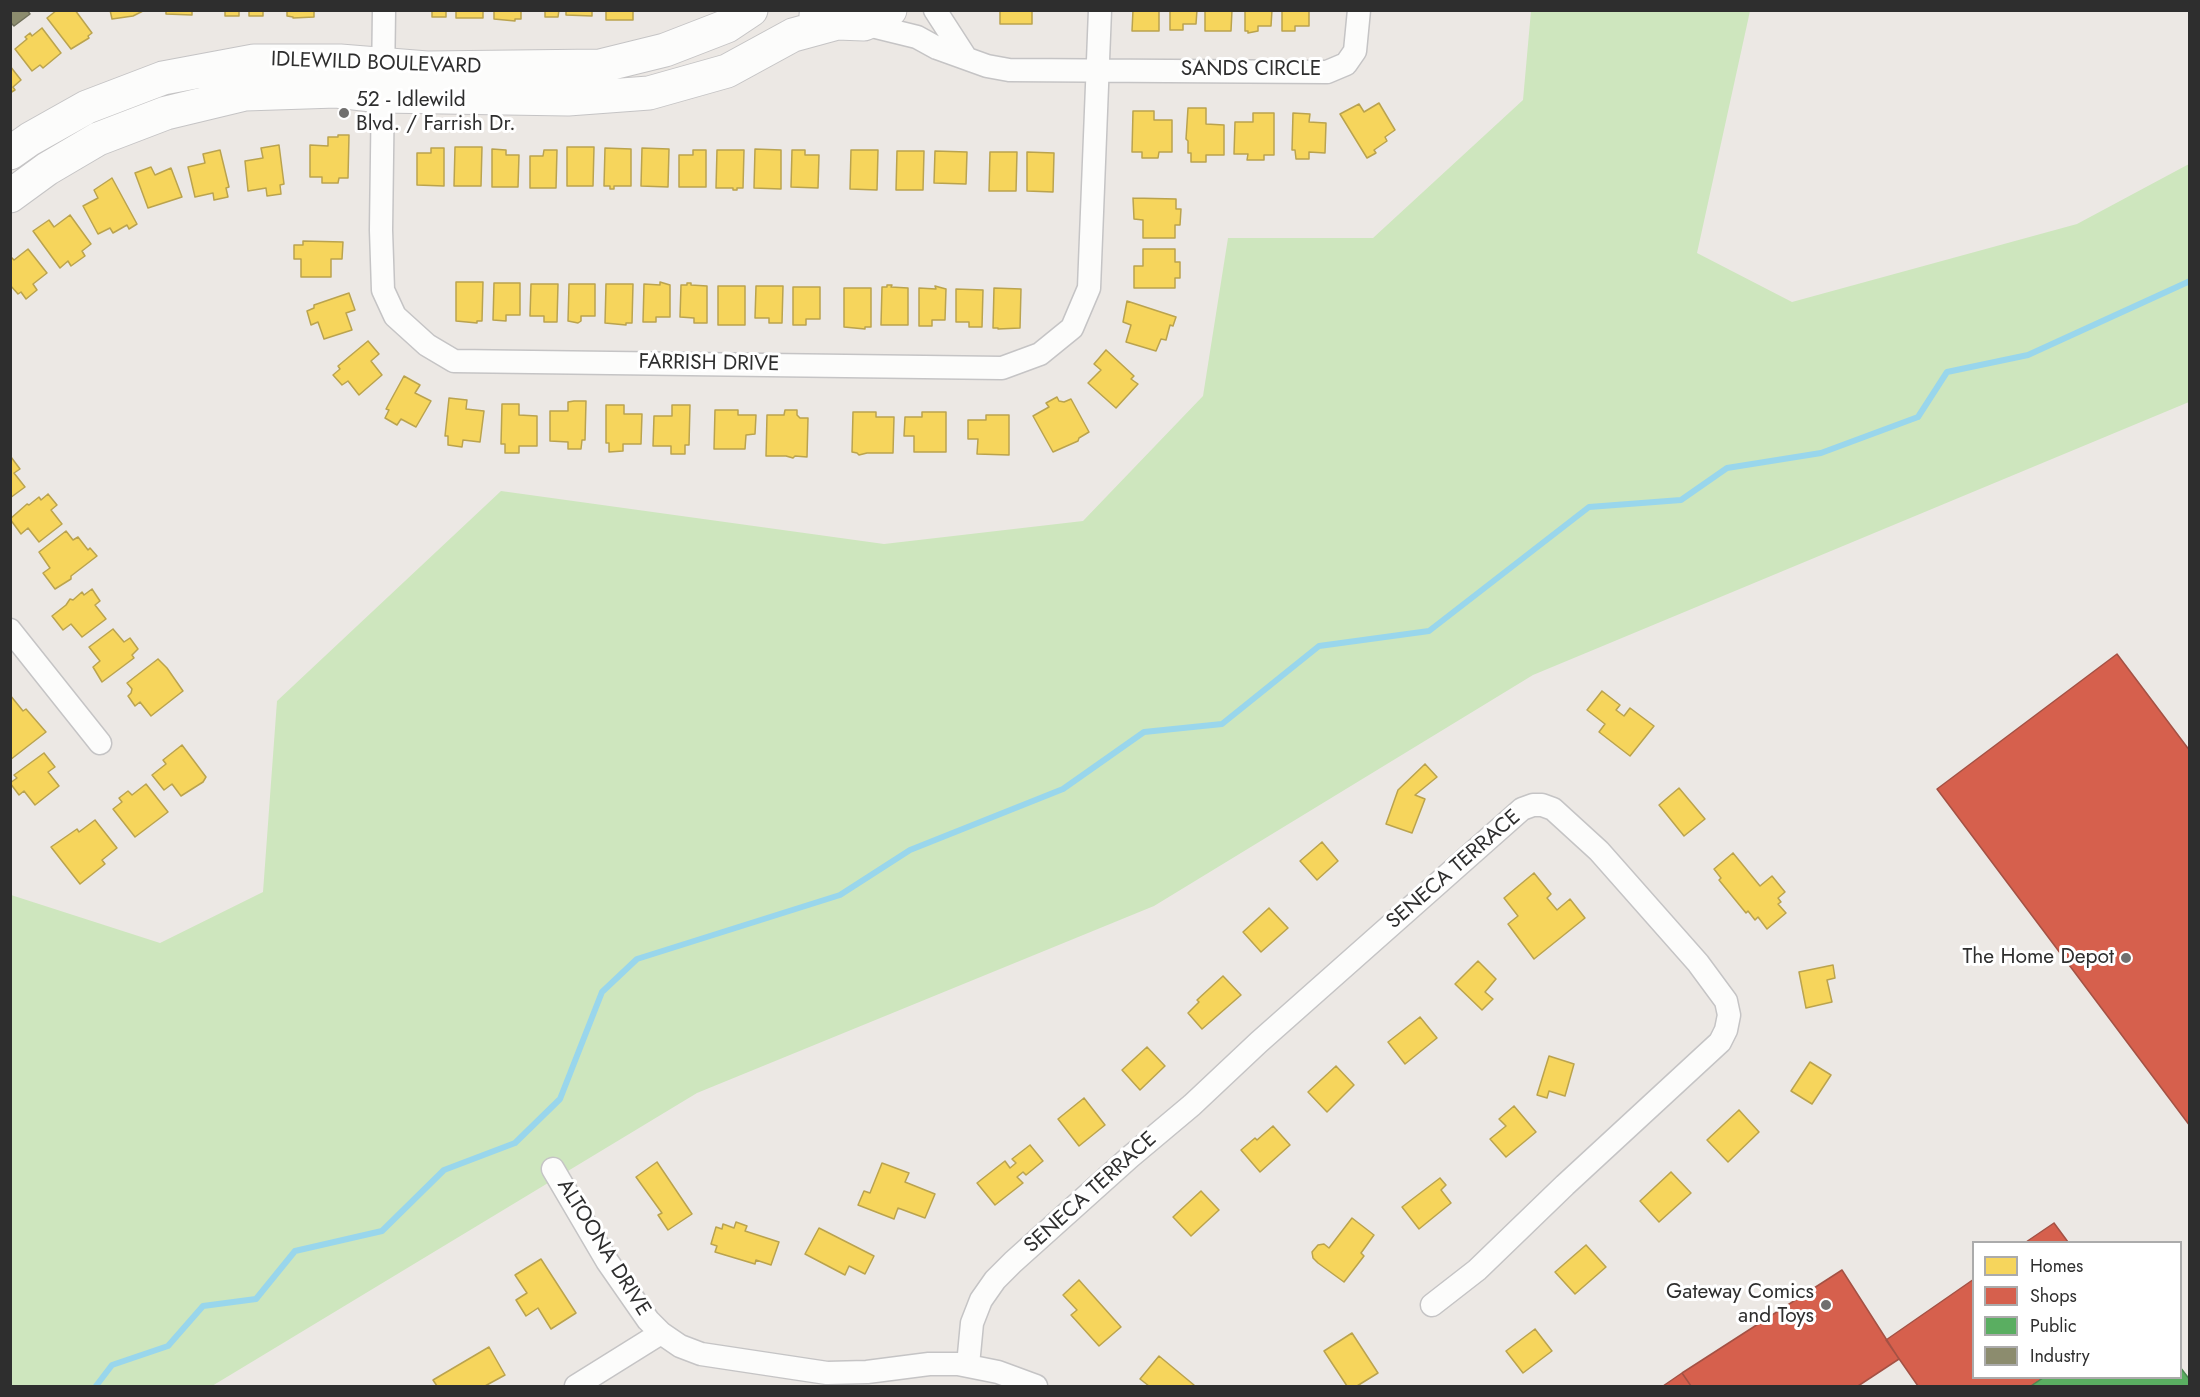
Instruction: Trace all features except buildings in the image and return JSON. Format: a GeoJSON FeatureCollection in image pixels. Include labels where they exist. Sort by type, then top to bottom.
{"type":"FeatureCollection","features":[{"type":"Feature","properties":{"kind":"street","name":"FARRISH DRIVE"},"geometry":{"type":"LineString","coordinates":[[384,10],[381,96],[383,290],[395,316],[427,345],[454,361],[1002,368],[1040,354],[1072,328],[1089,288],[1099,69]]}},
{"type":"Feature","properties":{"kind":"street","name":"IDLEWILD BOULEVARD"},"geometry":{"type":"LineString","coordinates":[[10,153],[87,107],[163,78],[254,61],[382,64],[427,68],[600,66],[665,50],[727,26],[751,10]]}},
{"type":"Feature","properties":{"kind":"street"},"geometry":{"type":"LineString","coordinates":[[935,10],[966,58]]}},
{"type":"Feature","properties":{"kind":"street"},"geometry":{"type":"LineString","coordinates":[[1099,69],[1100,10]]}},
{"type":"Feature","properties":{"kind":"street","name":"SANDS CIRCLE"},"geometry":{"type":"LineString","coordinates":[[850,17],[917,37],[937,48],[987,66],[1009,70],[1327,72],[1346,64],[1355,51],[1359,10]]}},
{"type":"Feature","properties":{"kind":"street","name":"IDLEWILD BOULEVARD"},"geometry":{"type":"LineString","coordinates":[[10,196],[47,169],[98,139],[166,113],[246,94],[336,92],[381,96],[568,99],[650,93],[727,71],[793,36],[850,17]]}},
{"type":"Feature","properties":{"kind":"street"},"geometry":{"type":"LineString","coordinates":[[10,630],[100,743]]}},
{"type":"Feature","properties":{"kind":"street","name":"SENECA TERRACE"},"geometry":{"type":"LineString","coordinates":[[968,1365],[972,1323],[981,1300],[995,1280],[1013,1262],[1522,809],[1542,805],[1553,808],[1599,850],[1698,963],[1726,1001],[1729,1016],[1726,1030],[1719,1042],[1477,1270],[1432,1305]]}},
{"type":"Feature","properties":{"kind":"street","name":"ALTOONA DRIVE"},"geometry":{"type":"LineString","coordinates":[[553,1169],[607,1261],[648,1320],[661,1333],[680,1346],[701,1354],[827,1373],[867,1372],[928,1364],[968,1365],[998,1372],[1036,1386]]}},
{"type":"Feature","properties":{"kind":"street"},"geometry":{"type":"LineString","coordinates":[[576,1386],[661,1333]]}},
{"type":"Feature","properties":{"kind":"green space"},"geometry":{"type":"Polygon","coordinates":[[[1531,11],[1750,11],[1697,253],[1792,302],[2077,224],[2189,164],[2189,402],[1533,675],[1154,906],[697,1093],[212,1386],[11,1386],[11,895],[160,943],[263,892],[277,701],[501,491],[884,544],[1083,521],[1203,396],[1228,238],[1373,238],[1523,100],[1531,11]]]}},
{"type":"Feature","properties":{"kind":"waterway"},"geometry":{"type":"LineString","coordinates":[[96,1386],[112,1365],[168,1346],[203,1306],[256,1299],[295,1251],[382,1231],[444,1170],[515,1143],[560,1099],[602,992],[637,959],[840,895],[910,850],[1063,789],[1144,732],[1222,724],[1319,646],[1429,631],[1589,507],[1681,500],[1727,468],[1821,453],[1918,417],[1947,372],[2028,355],[2190,281]]}},
{"type":"Feature","properties":{"kind":"place","name":"52 - Idlewild Blvd. / Farrish Dr."},"geometry":{"type":"Point","coordinates":[344,113]}},
{"type":"Feature","properties":{"kind":"place","name":"The Home Depot"},"geometry":{"type":"Point","coordinates":[2126,958]}},
{"type":"Feature","properties":{"kind":"place","name":"Gateway Comics and Toys"},"geometry":{"type":"Point","coordinates":[1826,1305]}}]}
